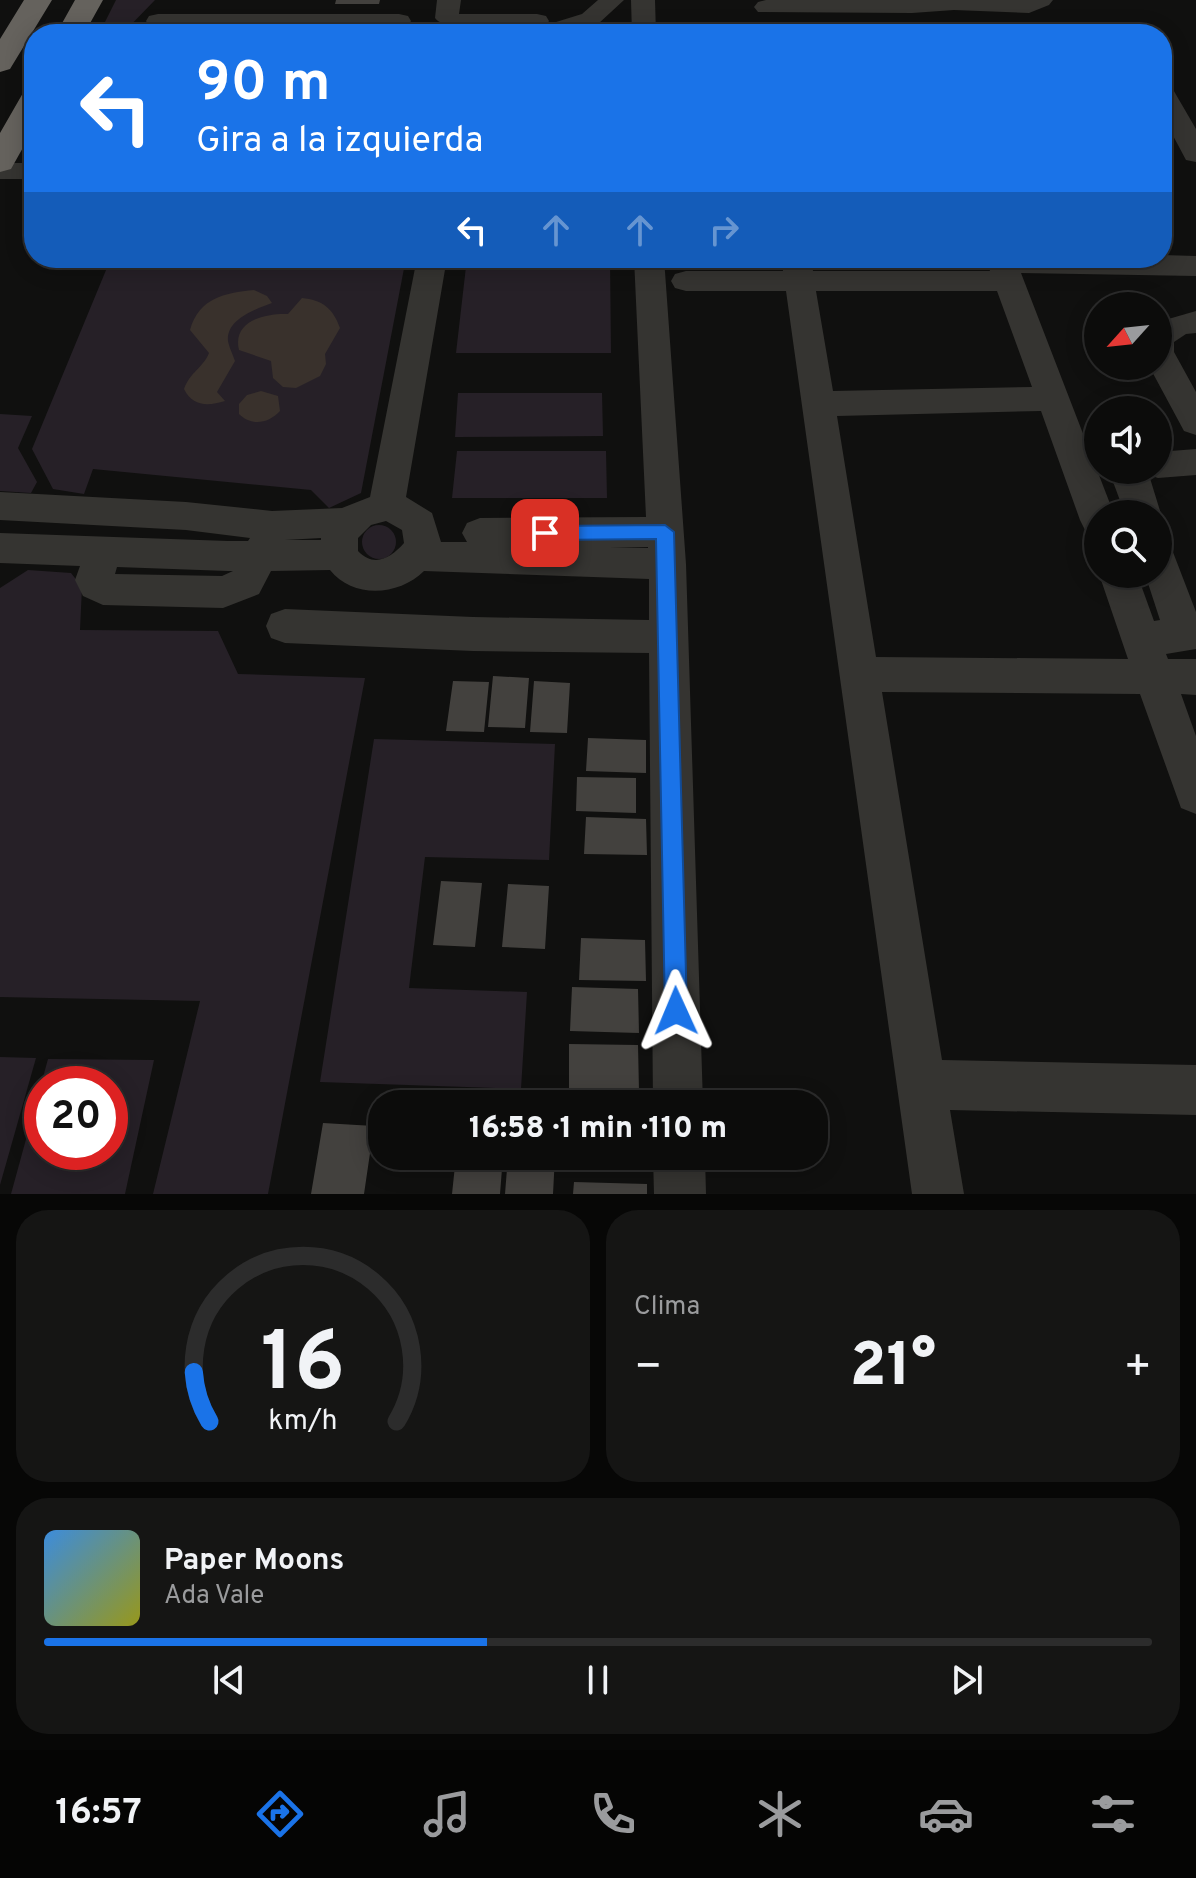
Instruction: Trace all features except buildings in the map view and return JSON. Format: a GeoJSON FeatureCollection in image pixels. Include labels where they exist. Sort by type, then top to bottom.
{"type":"FeatureCollection","features":[{"type":"Feature","properties":{"kind":"highway"},"geometry":{"type":"LineString","coordinates":[[0,63],[38,0]]}},
{"type":"Feature","properties":{"kind":"highway"},"geometry":{"type":"LineString","coordinates":[[76,24],[89,0]]}},
{"type":"Feature","properties":{"kind":"highway"},"geometry":{"type":"LineString","coordinates":[[0,162],[24,120]]}},
{"type":"Feature","properties":{"kind":"street"},"geometry":{"type":"LineString","coordinates":[[449,0],[447,18],[466,24]]}},
{"type":"Feature","properties":{"kind":"street"},"geometry":{"type":"LineString","coordinates":[[643,0],[644,24]]}},
{"type":"Feature","properties":{"kind":"street"},"geometry":{"type":"LineString","coordinates":[[769,24],[766,4],[953,1],[1029,6],[1041,0]]}},
{"type":"Feature","properties":{"kind":"street"},"geometry":{"type":"LineString","coordinates":[[574,24],[590,19],[612,1]]}},
{"type":"Feature","properties":{"kind":"street"},"geometry":{"type":"LineString","coordinates":[[911,3],[918,24]]}},
{"type":"Feature","properties":{"kind":"street"},"geometry":{"type":"LineString","coordinates":[[156,18],[399,21]]}},
{"type":"Feature","properties":{"kind":"street"},"geometry":{"type":"LineString","coordinates":[[513,24],[537,21]]}},
{"type":"Feature","properties":{"kind":"street"},"geometry":{"type":"LineString","coordinates":[[1172,110],[1196,154]]}},
{"type":"Feature","properties":{"kind":"street"},"geometry":{"type":"LineString","coordinates":[[0,171],[24,171]]}},
{"type":"Feature","properties":{"kind":"street"},"geometry":{"type":"LineString","coordinates":[[1172,264],[1196,266]]}},
{"type":"Feature","properties":{"kind":"street"},"geometry":{"type":"LineString","coordinates":[[386,507],[430,268]]}},
{"type":"Feature","properties":{"kind":"street"},"geometry":{"type":"LineString","coordinates":[[650,268],[666,548],[678,1090]]}},
{"type":"Feature","properties":{"kind":"street"},"geometry":{"type":"LineString","coordinates":[[686,281],[797,269],[900,268]]}},
{"type":"Feature","properties":{"kind":"street"},"geometry":{"type":"LineString","coordinates":[[1003,268],[1090,500]]}},
{"type":"Feature","properties":{"kind":"street"},"geometry":{"type":"LineString","coordinates":[[797,269],[938,1194]]}},
{"type":"Feature","properties":{"kind":"street"},"geometry":{"type":"LineString","coordinates":[[1196,322],[1182,322],[1166,331],[1158,339],[1158,352],[1196,422]]}},
{"type":"Feature","properties":{"kind":"street"},"geometry":{"type":"LineString","coordinates":[[818,404],[1052,399]]}},
{"type":"Feature","properties":{"kind":"street"},"geometry":{"type":"LineString","coordinates":[[1172,464],[1196,462]]}},
{"type":"Feature","properties":{"kind":"street"},"geometry":{"type":"LineString","coordinates":[[0,506],[186,516],[267,541]]}},
{"type":"Feature","properties":{"kind":"street"},"geometry":{"type":"LineString","coordinates":[[0,548],[175,552],[267,541],[344,539],[372,509],[386,507],[410,515],[420,545],[409,566],[397,573],[368,576],[355,573],[344,539]]}},
{"type":"Feature","properties":{"kind":"street"},"geometry":{"type":"LineString","coordinates":[[163,592],[186,516]]}},
{"type":"Feature","properties":{"kind":"street"},"geometry":{"type":"LineString","coordinates":[[103,550],[94,580],[103,589],[163,592],[235,590],[246,583],[267,541]]}},
{"type":"Feature","properties":{"kind":"street"},"geometry":{"type":"LineString","coordinates":[[420,545],[666,548]]}},
{"type":"Feature","properties":{"kind":"street"},"geometry":{"type":"LineString","coordinates":[[1123,588],[1142,638],[1177,677],[1196,794]]}},
{"type":"Feature","properties":{"kind":"street"},"geometry":{"type":"LineString","coordinates":[[1168,588],[1190,650]]}},
{"type":"Feature","properties":{"kind":"street"},"geometry":{"type":"LineString","coordinates":[[285,626],[473,634],[668,637]]}},
{"type":"Feature","properties":{"kind":"street"},"geometry":{"type":"LineString","coordinates":[[1142,638],[1190,650]]}},
{"type":"Feature","properties":{"kind":"street"},"geometry":{"type":"LineString","coordinates":[[858,674],[1177,677]]}},
{"type":"Feature","properties":{"kind":"street"},"geometry":{"type":"LineString","coordinates":[[921,1084],[1196,1090]]}},
{"type":"Feature","properties":{"kind":"street"},"geometry":{"type":"LineString","coordinates":[[679,1170],[680,1194]]}},
{"type":"Feature","properties":{"kind":"shaded area"},"geometry":{"type":"Polygon","coordinates":[[[116,0],[155,0],[132,24],[104,24],[116,0]]]}},
{"type":"Feature","properties":{"kind":"shaded area"},"geometry":{"type":"Polygon","coordinates":[[[107,268],[404,268],[361,493],[329,508],[311,490],[93,469],[84,494],[53,489],[32,449],[107,268]]]}},
{"type":"Feature","properties":{"kind":"shaded area"},"geometry":{"type":"Polygon","coordinates":[[[466,268],[610,268],[611,353],[456,353],[466,268]]]}},
{"type":"Feature","properties":{"kind":"shaded area"},"geometry":{"type":"Polygon","coordinates":[[[254,290],[267,296],[272,303],[243,316],[229,333],[228,341],[235,361],[217,392],[225,401],[213,404],[196,402],[184,389],[209,353],[190,330],[194,319],[214,299],[254,290]]]}},
{"type":"Feature","properties":{"kind":"shaded area"},"geometry":{"type":"Polygon","coordinates":[[[302,298],[326,306],[340,328],[325,354],[326,364],[320,376],[296,388],[283,387],[273,378],[271,361],[239,350],[238,340],[240,332],[252,321],[270,315],[288,314],[302,298]]]}},
{"type":"Feature","properties":{"kind":"shaded area"},"geometry":{"type":"Polygon","coordinates":[[[261,391],[278,396],[280,411],[260,422],[244,418],[239,414],[239,404],[247,395],[261,391]]]}},
{"type":"Feature","properties":{"kind":"shaded area"},"geometry":{"type":"Polygon","coordinates":[[[458,393],[602,393],[603,436],[455,437],[458,393]]]}},
{"type":"Feature","properties":{"kind":"shaded area"},"geometry":{"type":"Polygon","coordinates":[[[0,414],[32,416],[18,448],[37,482],[31,493],[0,491],[0,414]]]}},
{"type":"Feature","properties":{"kind":"shaded area"},"geometry":{"type":"Polygon","coordinates":[[[457,451],[606,451],[607,498],[452,498],[457,451]]]}},
{"type":"Feature","properties":{"kind":"shaded area"},"geometry":{"type":"Polygon","coordinates":[[[379,525],[391,530],[396,542],[391,554],[379,559],[367,554],[362,542],[367,530],[379,525]]]}},
{"type":"Feature","properties":{"kind":"shaded area"},"geometry":{"type":"Polygon","coordinates":[[[28,570],[71,573],[82,587],[80,630],[218,631],[238,674],[365,678],[268,1194],[153,1194],[200,1001],[0,997],[0,588],[28,570]]]}},
{"type":"Feature","properties":{"kind":"shaded area"},"geometry":{"type":"Polygon","coordinates":[[[374,739],[555,744],[549,860],[425,857],[409,988],[527,992],[521,1089],[320,1082],[374,739]]]}},
{"type":"Feature","properties":{"kind":"shaded area"},"geometry":{"type":"Polygon","coordinates":[[[0,1057],[36,1058],[34,1066],[24,1066],[24,1100],[0,1185],[0,1057]]]}},
{"type":"Feature","properties":{"kind":"shaded area"},"geometry":{"type":"Polygon","coordinates":[[[48,1059],[154,1060],[125,1194],[11,1194],[24,1147],[24,1170],[128,1170],[128,1066],[46,1066],[48,1059]]]}},
{"type":"Feature","properties":{"kind":"route"},"geometry":{"type":"LineString","coordinates":[[545,533],[665,532],[676,1011]]}}]}
